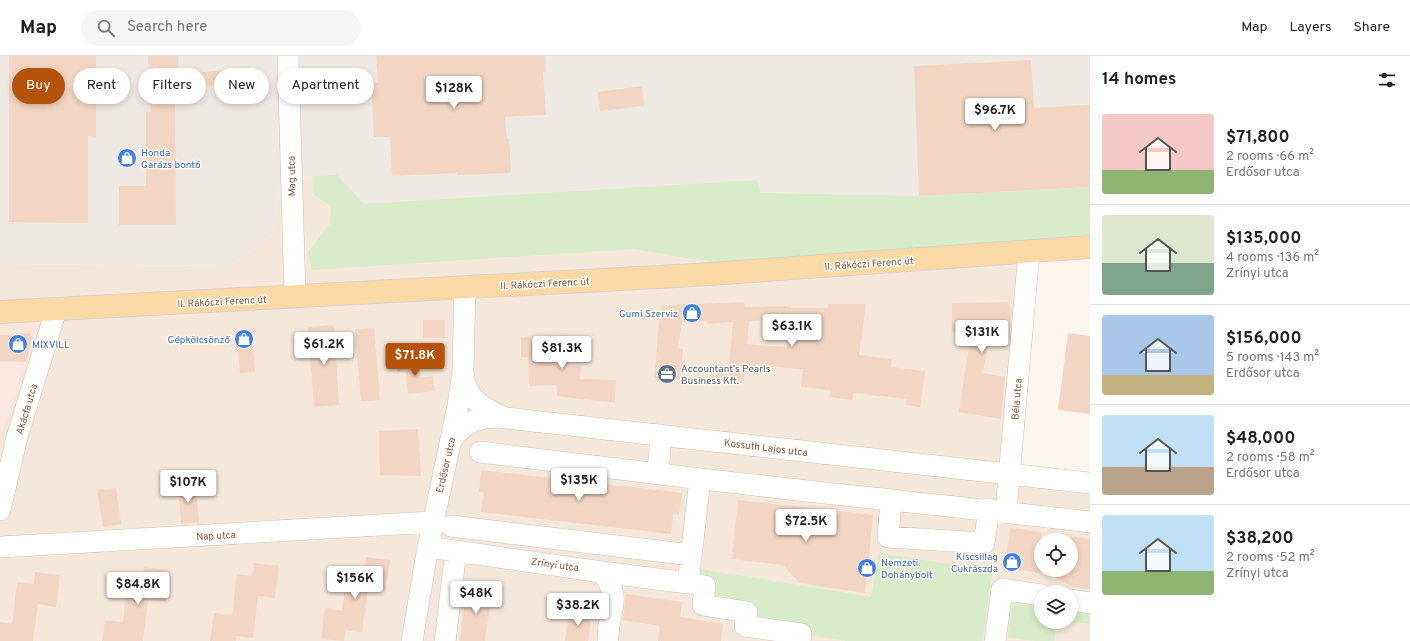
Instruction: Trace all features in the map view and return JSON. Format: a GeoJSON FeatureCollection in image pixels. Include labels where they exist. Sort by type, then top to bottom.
{"type":"FeatureCollection","features":[{"type":"Feature","properties":{"kind":"main road","name":"II. Rákóczi Ferenc út"},"geometry":{"type":"LineString","coordinates":[[0,312],[695,275],[1090,247]]}},
{"type":"Feature","properties":{"kind":"street","name":"Mag utca"},"geometry":{"type":"LineString","coordinates":[[288,56],[295,296]]}},
{"type":"Feature","properties":{"kind":"street","name":"Béla utca"},"geometry":{"type":"LineString","coordinates":[[891,501],[888,536],[984,544],[998,510],[1009,475],[1029,252]]}},
{"type":"Feature","properties":{"kind":"street","name":"Erdősor utca"},"geometry":{"type":"LineString","coordinates":[[412,641],[428,547],[442,524],[451,442],[463,370],[465,287]]}},
{"type":"Feature","properties":{"kind":"street","name":"Akácfa utca"},"geometry":{"type":"LineString","coordinates":[[0,510],[17,437],[56,310]]}},
{"type":"Feature","properties":{"kind":"street"},"geometry":{"type":"LineString","coordinates":[[463,370],[464,379],[471,397],[478,404],[506,419]]}},
{"type":"Feature","properties":{"kind":"street","name":"Kossuth Lajos utca"},"geometry":{"type":"LineString","coordinates":[[451,442],[458,432],[472,422],[488,417],[1090,483]]}},
{"type":"Feature","properties":{"kind":"street"},"geometry":{"type":"LineString","coordinates":[[658,474],[661,435]]}},
{"type":"Feature","properties":{"kind":"street"},"geometry":{"type":"LineString","coordinates":[[480,452],[891,501],[998,510],[1090,522]]}},
{"type":"Feature","properties":{"kind":"street"},"geometry":{"type":"LineString","coordinates":[[688,584],[700,479]]}},
{"type":"Feature","properties":{"kind":"street","name":"Nap utca"},"geometry":{"type":"LineString","coordinates":[[0,547],[442,524],[691,555]]}},
{"type":"Feature","properties":{"kind":"street","name":"Zrínyi utca"},"geometry":{"type":"LineString","coordinates":[[428,547],[706,586],[703,605],[747,612],[745,626],[801,634],[800,641]]}},
{"type":"Feature","properties":{"kind":"street"},"geometry":{"type":"LineString","coordinates":[[445,641],[456,551]]}},
{"type":"Feature","properties":{"kind":"street"},"geometry":{"type":"LineString","coordinates":[[602,572],[613,589],[612,639]]}},
{"type":"Feature","properties":{"kind":"street"},"geometry":{"type":"LineString","coordinates":[[995,641],[1002,589],[1034,594]]}},
{"type":"Feature","properties":{"kind":"street"},"geometry":{"type":"LineString","coordinates":[[1078,601],[1090,603]]}},
{"type":"Feature","properties":{"kind":"shaded area"},"geometry":{"type":"Polygon","coordinates":[[[0,56],[1090,56],[1090,187],[919,196],[761,193],[757,180],[364,204],[337,175],[281,179],[272,235],[230,266],[0,264],[0,56]]]}},
{"type":"Feature","properties":{"kind":"shaded area"},"geometry":{"type":"Polygon","coordinates":[[[337,175],[757,180],[761,193],[919,196],[1017,191],[1027,294],[1002,481],[1090,492],[1090,641],[0,641],[0,264],[230,266],[272,235],[281,179],[337,175]]]}},
{"type":"Feature","properties":{"kind":"shaded area"},"geometry":{"type":"Polygon","coordinates":[[[30,333],[33,338],[0,438],[0,335],[30,333]]]}},
{"type":"Feature","properties":{"kind":"green space"},"geometry":{"type":"Polygon","coordinates":[[[337,175],[364,204],[757,180],[761,193],[919,196],[1090,187],[1090,236],[854,252],[735,263],[692,259],[634,249],[312,270],[308,252],[330,224],[331,206],[314,195],[313,176],[337,175]]]}},
{"type":"Feature","properties":{"kind":"green space"},"geometry":{"type":"Polygon","coordinates":[[[879,553],[993,571],[982,641],[846,641],[805,634],[750,620],[707,602],[692,580],[694,568],[871,597],[879,553]]]}},
{"type":"Feature","properties":{"kind":"green space"},"geometry":{"type":"Polygon","coordinates":[[[1012,600],[1034,603],[1034,629],[1055,629],[1054,641],[1035,641],[1008,637],[1012,600]]]}},
{"type":"Feature","properties":{"kind":"green space"},"geometry":{"type":"Polygon","coordinates":[[[1078,609],[1090,610],[1090,624],[1078,623],[1078,609]]]}},
{"type":"Feature","properties":{"kind":"building"},"geometry":{"type":"Polygon","coordinates":[[[9,56],[96,56],[96,68],[73,68],[73,104],[96,104],[96,137],[88,136],[88,223],[9,222],[9,56]]]}},
{"type":"Feature","properties":{"kind":"building"},"geometry":{"type":"Polygon","coordinates":[[[148,56],[178,56],[179,68],[149,68],[148,56]]]}},
{"type":"Feature","properties":{"kind":"building"},"geometry":{"type":"Polygon","coordinates":[[[376,56],[545,56],[546,72],[543,72],[546,115],[505,117],[507,139],[509,139],[511,173],[457,175],[457,173],[392,176],[390,137],[374,137],[372,104],[374,104],[374,83],[378,83],[376,56]]]}},
{"type":"Feature","properties":{"kind":"building"},"geometry":{"type":"Polygon","coordinates":[[[1031,60],[1034,108],[1090,105],[1090,187],[919,196],[914,66],[1031,60]]]}},
{"type":"Feature","properties":{"kind":"building"},"geometry":{"type":"Polygon","coordinates":[[[214,71],[214,85],[206,86],[206,72],[214,71]]]}},
{"type":"Feature","properties":{"kind":"building"},"geometry":{"type":"Polygon","coordinates":[[[642,86],[644,106],[600,111],[598,92],[642,86]]]}},
{"type":"Feature","properties":{"kind":"building"},"geometry":{"type":"Polygon","coordinates":[[[151,104],[175,104],[176,225],[119,225],[119,186],[146,186],[146,112],[151,112],[151,104]]]}},
{"type":"Feature","properties":{"kind":"building"},"geometry":{"type":"Polygon","coordinates":[[[744,302],[745,307],[790,306],[790,308],[828,308],[828,304],[866,304],[859,355],[892,359],[891,367],[925,371],[920,407],[906,405],[907,399],[853,393],[852,400],[830,397],[831,390],[801,387],[803,369],[745,365],[743,383],[710,380],[712,363],[729,365],[733,322],[707,324],[707,321],[682,322],[678,348],[683,349],[680,380],[654,378],[661,306],[744,302]],[[789,319],[749,321],[747,344],[787,347],[789,319]]]}},
{"type":"Feature","properties":{"kind":"building"},"geometry":{"type":"Polygon","coordinates":[[[1007,302],[1012,310],[1008,347],[988,344],[983,373],[1005,377],[1001,419],[959,412],[971,332],[952,332],[952,303],[1007,302]]]}},
{"type":"Feature","properties":{"kind":"building"},"geometry":{"type":"Polygon","coordinates":[[[423,320],[445,320],[445,338],[423,338],[423,320]]]}},
{"type":"Feature","properties":{"kind":"building"},"geometry":{"type":"Polygon","coordinates":[[[334,325],[339,405],[314,407],[308,327],[334,325]]]}},
{"type":"Feature","properties":{"kind":"building"},"geometry":{"type":"Polygon","coordinates":[[[374,328],[380,400],[361,401],[355,329],[374,328]]]}},
{"type":"Feature","properties":{"kind":"building"},"geometry":{"type":"Polygon","coordinates":[[[251,329],[255,372],[240,373],[238,347],[235,348],[234,334],[237,334],[236,331],[251,329]]]}},
{"type":"Feature","properties":{"kind":"building"},"geometry":{"type":"Polygon","coordinates":[[[30,333],[33,338],[26,362],[0,361],[0,335],[30,333]]]}},
{"type":"Feature","properties":{"kind":"building"},"geometry":{"type":"Polygon","coordinates":[[[1068,333],[1090,336],[1090,414],[1058,410],[1068,333]]]}},
{"type":"Feature","properties":{"kind":"building"},"geometry":{"type":"Polygon","coordinates":[[[568,335],[569,366],[581,366],[580,379],[616,380],[615,403],[557,396],[557,385],[529,386],[528,357],[521,357],[521,337],[568,335]]]}},
{"type":"Feature","properties":{"kind":"building"},"geometry":{"type":"Polygon","coordinates":[[[397,359],[420,359],[420,377],[433,376],[435,391],[408,394],[406,372],[397,372],[397,359]]]}},
{"type":"Feature","properties":{"kind":"building"},"geometry":{"type":"Polygon","coordinates":[[[418,429],[421,476],[380,475],[379,431],[418,429]]]}},
{"type":"Feature","properties":{"kind":"building"},"geometry":{"type":"Polygon","coordinates":[[[481,470],[682,493],[679,515],[673,514],[671,534],[481,512],[484,492],[479,492],[481,470]]]}},
{"type":"Feature","properties":{"kind":"building"},"geometry":{"type":"Polygon","coordinates":[[[196,483],[199,523],[181,524],[178,484],[196,483]]]}},
{"type":"Feature","properties":{"kind":"building"},"geometry":{"type":"Polygon","coordinates":[[[116,488],[121,524],[103,527],[97,490],[116,488]]]}},
{"type":"Feature","properties":{"kind":"building"},"geometry":{"type":"Polygon","coordinates":[[[738,500],[873,515],[865,593],[799,583],[783,565],[732,559],[738,500]]]}},
{"type":"Feature","properties":{"kind":"building"},"geometry":{"type":"Polygon","coordinates":[[[1010,528],[1041,532],[1034,533],[1034,572],[1005,568],[1010,528]]]}},
{"type":"Feature","properties":{"kind":"building"},"geometry":{"type":"Polygon","coordinates":[[[1078,538],[1090,539],[1090,589],[1078,588],[1078,585],[1069,585],[1055,577],[1078,577],[1078,538]]]}},
{"type":"Feature","properties":{"kind":"building"},"geometry":{"type":"Polygon","coordinates":[[[366,557],[390,560],[385,592],[368,589],[362,632],[345,630],[344,641],[321,639],[325,608],[342,611],[348,570],[364,573],[366,557]]]}},
{"type":"Feature","properties":{"kind":"building"},"geometry":{"type":"Polygon","coordinates":[[[254,563],[279,566],[275,598],[258,596],[253,638],[236,636],[236,641],[210,641],[214,613],[232,615],[237,574],[252,576],[254,563]]]}},
{"type":"Feature","properties":{"kind":"building"},"geometry":{"type":"Polygon","coordinates":[[[144,567],[170,570],[166,602],[148,600],[143,641],[102,641],[105,620],[123,622],[128,580],[142,582],[144,567]]]}},
{"type":"Feature","properties":{"kind":"building"},"geometry":{"type":"Polygon","coordinates":[[[35,572],[60,575],[56,607],[38,604],[33,641],[0,641],[0,622],[12,624],[17,582],[34,584],[35,572]]]}},
{"type":"Feature","properties":{"kind":"building"},"geometry":{"type":"Polygon","coordinates":[[[467,588],[492,591],[485,641],[460,641],[467,588]]]}},
{"type":"Feature","properties":{"kind":"building"},"geometry":{"type":"Polygon","coordinates":[[[626,594],[682,602],[680,617],[723,624],[721,641],[658,641],[660,626],[623,620],[626,594]]]}},
{"type":"Feature","properties":{"kind":"building"},"geometry":{"type":"Polygon","coordinates":[[[569,612],[591,615],[588,641],[565,641],[569,612]]]}},
{"type":"Feature","properties":{"kind":"place","name":"Honda Garázs bontó"},"geometry":{"type":"Point","coordinates":[127,158]}},
{"type":"Feature","properties":{"kind":"place","name":"Gumi Szerviz"},"geometry":{"type":"Point","coordinates":[692,313]}},
{"type":"Feature","properties":{"kind":"place","name":"Gépkölcsönző"},"geometry":{"type":"Point","coordinates":[244,339]}},
{"type":"Feature","properties":{"kind":"place","name":"MIXVILL"},"geometry":{"type":"Point","coordinates":[18,344]}},
{"type":"Feature","properties":{"kind":"place","name":"Accountant's Pearls Business Kft."},"geometry":{"type":"Point","coordinates":[667,374]}},
{"type":"Feature","properties":{"kind":"place","name":"Kiscsillag Cukrászda"},"geometry":{"type":"Point","coordinates":[1012,562]}},
{"type":"Feature","properties":{"kind":"place","name":"Nemzeti Dohánybolt"},"geometry":{"type":"Point","coordinates":[867,568]}}]}
